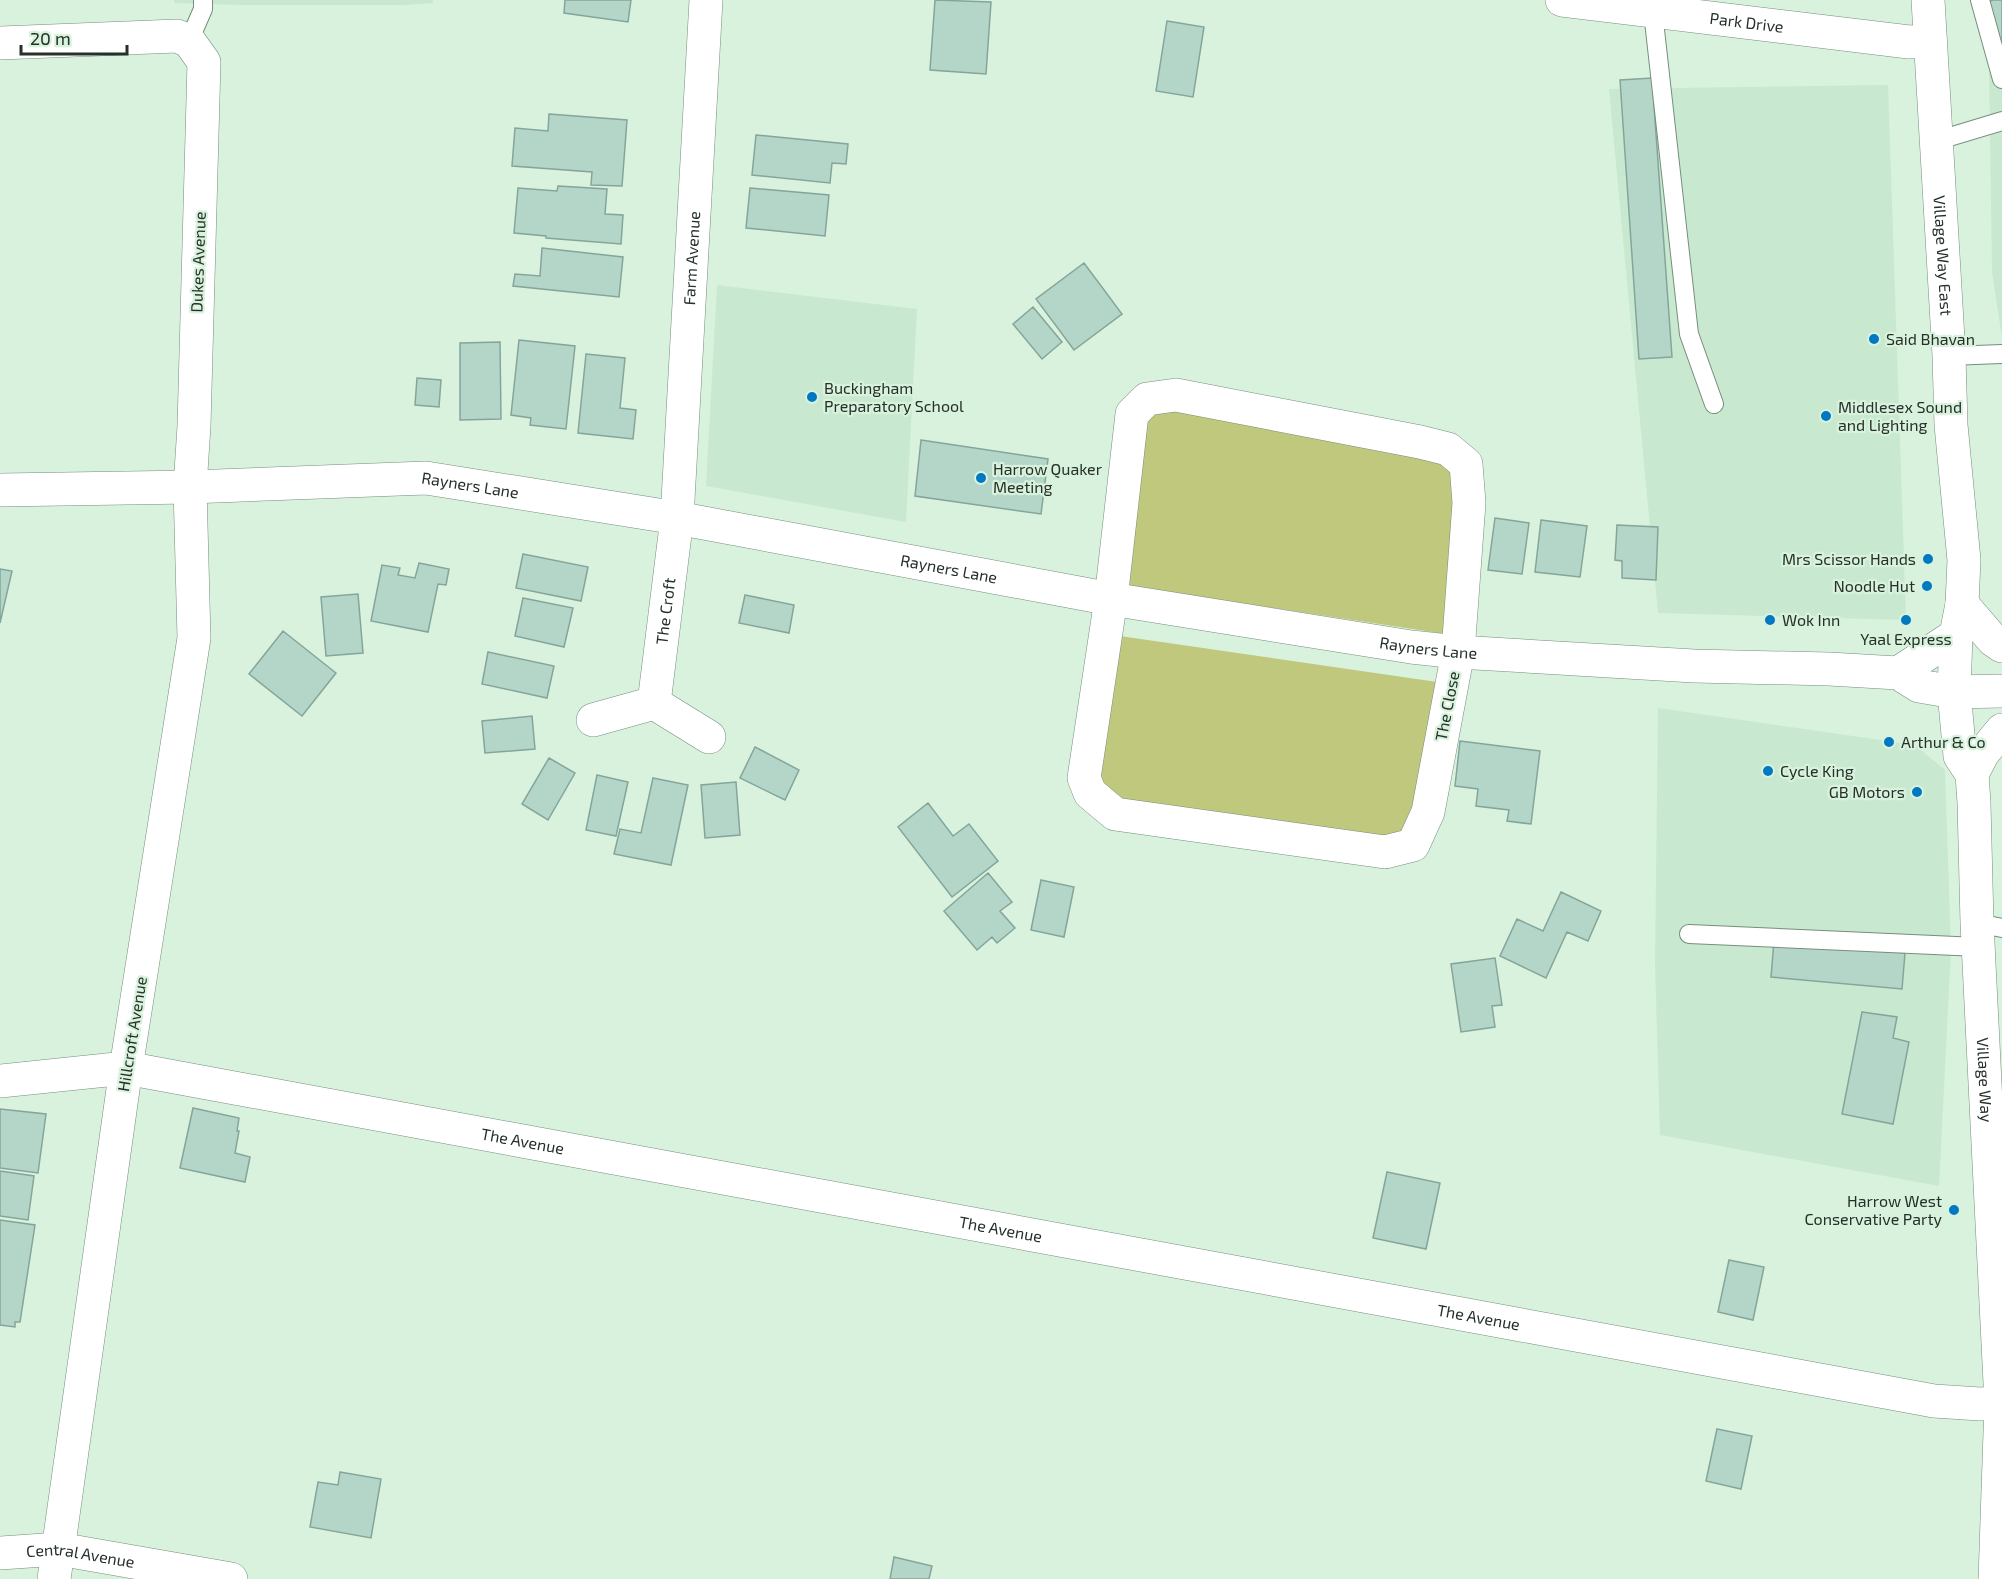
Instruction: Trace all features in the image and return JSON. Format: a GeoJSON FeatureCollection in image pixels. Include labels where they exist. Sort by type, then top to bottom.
{"type":"FeatureCollection","features":[{"type":"Feature","properties":{"kind":"street","name":"Farm Avenue"},"geometry":{"type":"LineString","coordinates":[[677,518],[706,0]]}},
{"type":"Feature","properties":{"kind":"street","name":"Park Drive"},"geometry":{"type":"LineString","coordinates":[[1562,0],[1909,42],[1930,41]]}},
{"type":"Feature","properties":{"kind":"street","name":"Village Way East"},"geometry":{"type":"LineString","coordinates":[[1928,0],[1951,425],[1964,560],[1954,692]]}},
{"type":"Feature","properties":{"kind":"street"},"geometry":{"type":"LineString","coordinates":[[0,43],[177,36],[189,41]]}},
{"type":"Feature","properties":{"kind":"street","name":"Dukes Avenue"},"geometry":{"type":"LineString","coordinates":[[189,41],[204,62],[194,426],[190,487]]}},
{"type":"Feature","properties":{"kind":"street","name":"The Close"},"geometry":{"type":"LineString","coordinates":[[1176,395],[1448,449],[1466,464],[1469,503],[1458,652],[1450,684],[1428,812],[1413,845],[1385,852],[1115,814],[1090,793],[1084,778],[1111,599],[1132,414],[1147,399],[1176,395]]}},
{"type":"Feature","properties":{"kind":"street","name":"Rayners Lane"},"geometry":{"type":"LineString","coordinates":[[0,490],[190,487],[426,478],[677,518],[1111,599],[1411,647],[1458,652],[1694,666],[1898,673],[1919,686],[1954,692],[2002,692]]}},
{"type":"Feature","properties":{"kind":"street","name":"Hillcroft Avenue"},"geometry":{"type":"LineString","coordinates":[[56,1564],[126,1068],[194,638],[190,487]]}},
{"type":"Feature","properties":{"kind":"street","name":"The Croft"},"geometry":{"type":"LineString","coordinates":[[654,703],[677,518]]}},
{"type":"Feature","properties":{"kind":"street"},"geometry":{"type":"LineString","coordinates":[[1898,673],[1959,620],[2002,646]]}},
{"type":"Feature","properties":{"kind":"street","name":"Village Way"},"geometry":{"type":"LineString","coordinates":[[1954,692],[1960,756],[1972,774],[1986,933],[2001,1403],[1995,1579]]}},
{"type":"Feature","properties":{"kind":"street"},"geometry":{"type":"LineString","coordinates":[[593,720],[654,703],[709,737]]}},
{"type":"Feature","properties":{"kind":"street"},"geometry":{"type":"LineString","coordinates":[[1972,774],[1983,753],[2002,730]]}},
{"type":"Feature","properties":{"kind":"street","name":"The Avenue"},"geometry":{"type":"LineString","coordinates":[[0,1081],[126,1068],[1922,1399],[1980,1404],[2001,1403]]}},
{"type":"Feature","properties":{"kind":"street","name":"Central Avenue"},"geometry":{"type":"LineString","coordinates":[[0,1553],[56,1564],[231,1579]]}},
{"type":"Feature","properties":{"kind":"lane"},"geometry":{"type":"LineString","coordinates":[[189,41],[203,9],[203,0]]}},
{"type":"Feature","properties":{"kind":"lane"},"geometry":{"type":"LineString","coordinates":[[1980,0],[2002,79]]}},
{"type":"Feature","properties":{"kind":"lane"},"geometry":{"type":"LineString","coordinates":[[1653,12],[1689,334],[1714,404]]}},
{"type":"Feature","properties":{"kind":"lane"},"geometry":{"type":"LineString","coordinates":[[1936,141],[2002,122]]}},
{"type":"Feature","properties":{"kind":"lane"},"geometry":{"type":"LineString","coordinates":[[1949,357],[2002,354]]}},
{"type":"Feature","properties":{"kind":"lane"},"geometry":{"type":"LineString","coordinates":[[1689,934],[1986,933]]}},
{"type":"Feature","properties":{"kind":"shaded area"},"geometry":{"type":"Polygon","coordinates":[[[174,0],[433,0],[433,3],[241,5],[174,3],[174,0]]]}},
{"type":"Feature","properties":{"kind":"shaded area"},"geometry":{"type":"Polygon","coordinates":[[[1988,0],[2002,0],[2002,338],[1992,272],[1988,0]]]}},
{"type":"Feature","properties":{"kind":"shaded area"},"geometry":{"type":"Polygon","coordinates":[[[1888,85],[1906,620],[1658,613],[1609,89],[1888,85]]]}},
{"type":"Feature","properties":{"kind":"shaded area","name":"Buckingham Preparatory School"},"geometry":{"type":"Polygon","coordinates":[[[717,285],[917,309],[906,522],[706,486],[717,285]]]}},
{"type":"Feature","properties":{"kind":"shaded area"},"geometry":{"type":"Polygon","coordinates":[[[1658,708],[1915,745],[1945,770],[1951,950],[1939,1186],[1660,1135],[1655,964],[1658,708]]]}},
{"type":"Feature","properties":{"kind":"green space"},"geometry":{"type":"Polygon","coordinates":[[[1147,399],[1466,464],[1459,636],[1113,584],[1147,399]]]}},
{"type":"Feature","properties":{"kind":"green space"},"geometry":{"type":"Polygon","coordinates":[[[1106,634],[1451,684],[1428,812],[1385,852],[1090,793],[1106,634]]]}},
{"type":"Feature","properties":{"kind":"building"},"geometry":{"type":"Polygon","coordinates":[[[565,0],[631,0],[628,22],[564,13],[565,0]]]}},
{"type":"Feature","properties":{"kind":"building"},"geometry":{"type":"Polygon","coordinates":[[[935,0],[991,2],[986,74],[930,70],[935,0]]]}},
{"type":"Feature","properties":{"kind":"building"},"geometry":{"type":"Polygon","coordinates":[[[2002,0],[2002,63],[1981,4],[2002,0]]]}},
{"type":"Feature","properties":{"kind":"building"},"geometry":{"type":"Polygon","coordinates":[[[1167,21],[1204,27],[1193,97],[1156,91],[1167,21]]]}},
{"type":"Feature","properties":{"kind":"building"},"geometry":{"type":"Polygon","coordinates":[[[1652,78],[1672,357],[1639,359],[1620,80],[1652,78]]]}},
{"type":"Feature","properties":{"kind":"building"},"geometry":{"type":"Polygon","coordinates":[[[549,114],[627,120],[622,186],[591,185],[592,172],[512,166],[515,128],[548,131],[549,114]]]}},
{"type":"Feature","properties":{"kind":"building"},"geometry":{"type":"Polygon","coordinates":[[[756,135],[848,144],[846,164],[832,163],[830,183],[752,175],[756,135]]]}},
{"type":"Feature","properties":{"kind":"building"},"geometry":{"type":"Polygon","coordinates":[[[558,186],[607,189],[605,214],[623,215],[621,244],[514,233],[518,188],[557,191],[558,186]]]}},
{"type":"Feature","properties":{"kind":"building"},"geometry":{"type":"Polygon","coordinates":[[[750,188],[829,195],[825,236],[746,228],[750,188]]]}},
{"type":"Feature","properties":{"kind":"building"},"geometry":{"type":"Polygon","coordinates":[[[542,248],[623,257],[619,297],[513,286],[515,274],[540,276],[542,248]]]}},
{"type":"Feature","properties":{"kind":"building"},"geometry":{"type":"Polygon","coordinates":[[[1084,263],[1122,314],[1074,350],[1036,299],[1084,263]]]}},
{"type":"Feature","properties":{"kind":"building"},"geometry":{"type":"Polygon","coordinates":[[[1033,307],[1062,342],[1042,359],[1013,324],[1033,307]]]}},
{"type":"Feature","properties":{"kind":"building"},"geometry":{"type":"Polygon","coordinates":[[[519,340],[575,346],[566,429],[530,425],[531,418],[511,415],[519,340]]]}},
{"type":"Feature","properties":{"kind":"building"},"geometry":{"type":"Polygon","coordinates":[[[500,342],[501,419],[460,420],[460,343],[500,342]]]}},
{"type":"Feature","properties":{"kind":"building"},"geometry":{"type":"Polygon","coordinates":[[[586,354],[625,358],[620,408],[636,410],[633,439],[578,433],[586,354]]]}},
{"type":"Feature","properties":{"kind":"building"},"geometry":{"type":"Polygon","coordinates":[[[417,378],[441,380],[439,407],[415,405],[417,378]]]}},
{"type":"Feature","properties":{"kind":"building","name":"Harrow Quaker Meeting"},"geometry":{"type":"Polygon","coordinates":[[[921,440],[1048,459],[1041,514],[915,496],[921,440]]]}},
{"type":"Feature","properties":{"kind":"building"},"geometry":{"type":"Polygon","coordinates":[[[1495,518],[1529,523],[1522,574],[1488,570],[1495,518]]]}},
{"type":"Feature","properties":{"kind":"building"},"geometry":{"type":"Polygon","coordinates":[[[1541,520],[1587,526],[1580,577],[1535,572],[1541,520]]]}},
{"type":"Feature","properties":{"kind":"building"},"geometry":{"type":"Polygon","coordinates":[[[1617,525],[1658,527],[1656,580],[1622,578],[1622,561],[1615,560],[1617,525]]]}},
{"type":"Feature","properties":{"kind":"building"},"geometry":{"type":"Polygon","coordinates":[[[523,554],[588,567],[581,601],[516,588],[523,554]]]}},
{"type":"Feature","properties":{"kind":"building"},"geometry":{"type":"Polygon","coordinates":[[[419,563],[449,569],[446,585],[438,584],[428,632],[371,621],[382,565],[400,568],[398,575],[415,578],[419,563]]]}},
{"type":"Feature","properties":{"kind":"building"},"geometry":{"type":"Polygon","coordinates":[[[0,569],[12,571],[0,623],[0,569]]]}},
{"type":"Feature","properties":{"kind":"building"},"geometry":{"type":"Polygon","coordinates":[[[358,594],[363,653],[326,656],[321,597],[358,594]]]}},
{"type":"Feature","properties":{"kind":"building"},"geometry":{"type":"Polygon","coordinates":[[[745,595],[794,605],[789,633],[739,623],[745,595]]]}},
{"type":"Feature","properties":{"kind":"building"},"geometry":{"type":"Polygon","coordinates":[[[523,598],[573,608],[564,647],[515,636],[523,598]]]}},
{"type":"Feature","properties":{"kind":"building"},"geometry":{"type":"Polygon","coordinates":[[[283,631],[336,673],[302,716],[249,674],[283,631]]]}},
{"type":"Feature","properties":{"kind":"building"},"geometry":{"type":"Polygon","coordinates":[[[488,652],[554,666],[547,698],[482,684],[488,652]]]}},
{"type":"Feature","properties":{"kind":"building"},"geometry":{"type":"Polygon","coordinates":[[[532,716],[535,749],[485,753],[482,721],[532,716]]]}},
{"type":"Feature","properties":{"kind":"building"},"geometry":{"type":"Polygon","coordinates":[[[1460,741],[1540,751],[1531,824],[1507,821],[1509,810],[1476,806],[1478,789],[1455,786],[1460,741]]]}},
{"type":"Feature","properties":{"kind":"building"},"geometry":{"type":"Polygon","coordinates":[[[755,747],[799,770],[785,800],[740,778],[755,747]]]}},
{"type":"Feature","properties":{"kind":"building"},"geometry":{"type":"Polygon","coordinates":[[[549,758],[575,773],[548,820],[522,804],[549,758]]]}},
{"type":"Feature","properties":{"kind":"building"},"geometry":{"type":"Polygon","coordinates":[[[597,775],[628,782],[616,836],[586,830],[597,775]]]}},
{"type":"Feature","properties":{"kind":"building"},"geometry":{"type":"Polygon","coordinates":[[[653,778],[688,785],[671,865],[614,854],[620,829],[641,833],[653,778]]]}},
{"type":"Feature","properties":{"kind":"building"},"geometry":{"type":"Polygon","coordinates":[[[736,782],[740,835],[705,838],[701,785],[736,782]]]}},
{"type":"Feature","properties":{"kind":"building"},"geometry":{"type":"Polygon","coordinates":[[[928,803],[953,836],[969,824],[998,861],[952,897],[898,827],[928,803]]]}},
{"type":"Feature","properties":{"kind":"building"},"geometry":{"type":"Polygon","coordinates":[[[988,873],[1012,902],[1000,911],[1015,928],[997,943],[992,937],[977,950],[944,911],[988,873]]]}},
{"type":"Feature","properties":{"kind":"building"},"geometry":{"type":"Polygon","coordinates":[[[1041,880],[1074,887],[1064,937],[1031,930],[1041,880]]]}},
{"type":"Feature","properties":{"kind":"building"},"geometry":{"type":"Polygon","coordinates":[[[1561,892],[1601,911],[1588,941],[1567,932],[1546,978],[1500,956],[1517,919],[1543,931],[1561,892]]]}},
{"type":"Feature","properties":{"kind":"building"},"geometry":{"type":"Polygon","coordinates":[[[1774,941],[1905,953],[1902,989],[1771,977],[1774,941]]]}},
{"type":"Feature","properties":{"kind":"building"},"geometry":{"type":"Polygon","coordinates":[[[1495,958],[1502,1005],[1492,1006],[1495,1027],[1461,1032],[1451,964],[1495,958]]]}},
{"type":"Feature","properties":{"kind":"building"},"geometry":{"type":"Polygon","coordinates":[[[1862,1012],[1897,1017],[1893,1038],[1909,1042],[1893,1124],[1842,1114],[1862,1012]]]}},
{"type":"Feature","properties":{"kind":"building"},"geometry":{"type":"Polygon","coordinates":[[[193,1108],[239,1118],[235,1153],[250,1157],[245,1182],[180,1168],[193,1108]]]}},
{"type":"Feature","properties":{"kind":"building"},"geometry":{"type":"Polygon","coordinates":[[[0,1109],[46,1114],[38,1173],[0,1168],[0,1109]]]}},
{"type":"Feature","properties":{"kind":"building"},"geometry":{"type":"Polygon","coordinates":[[[0,1171],[34,1176],[28,1220],[0,1216],[0,1171]]]}},
{"type":"Feature","properties":{"kind":"building"},"geometry":{"type":"Polygon","coordinates":[[[1387,1172],[1440,1183],[1426,1249],[1373,1238],[1387,1172]]]}},
{"type":"Feature","properties":{"kind":"building"},"geometry":{"type":"Polygon","coordinates":[[[0,1220],[35,1225],[20,1322],[15,1322],[15,1327],[0,1325],[0,1220]]]}},
{"type":"Feature","properties":{"kind":"building"},"geometry":{"type":"Polygon","coordinates":[[[1729,1260],[1764,1267],[1753,1320],[1718,1312],[1729,1260]]]}},
{"type":"Feature","properties":{"kind":"building"},"geometry":{"type":"Polygon","coordinates":[[[1717,1429],[1752,1436],[1741,1489],[1706,1481],[1717,1429]]]}},
{"type":"Feature","properties":{"kind":"building"},"geometry":{"type":"Polygon","coordinates":[[[340,1472],[381,1479],[371,1538],[310,1527],[318,1482],[338,1485],[340,1472]]]}},
{"type":"Feature","properties":{"kind":"building"},"geometry":{"type":"Polygon","coordinates":[[[894,1557],[932,1566],[929,1579],[890,1579],[894,1557]]]}},
{"type":"Feature","properties":{"kind":"place","name":"Said Bhavan"},"geometry":{"type":"Point","coordinates":[1874,339]}},
{"type":"Feature","properties":{"kind":"place","name":"Buckingham Preparatory School"},"geometry":{"type":"Point","coordinates":[812,397]}},
{"type":"Feature","properties":{"kind":"place","name":"Middlesex Sound and Lighting"},"geometry":{"type":"Point","coordinates":[1826,416]}},
{"type":"Feature","properties":{"kind":"place","name":"Harrow Quaker Meeting"},"geometry":{"type":"Point","coordinates":[981,478]}},
{"type":"Feature","properties":{"kind":"place","name":"Mrs Scissor Hands"},"geometry":{"type":"Point","coordinates":[1928,559]}},
{"type":"Feature","properties":{"kind":"place","name":"Noodle Hut"},"geometry":{"type":"Point","coordinates":[1927,586]}},
{"type":"Feature","properties":{"kind":"place","name":"Wok Inn"},"geometry":{"type":"Point","coordinates":[1770,620]}},
{"type":"Feature","properties":{"kind":"place","name":"Yaal Express"},"geometry":{"type":"Point","coordinates":[1906,620]}},
{"type":"Feature","properties":{"kind":"place","name":"Arthur & Co"},"geometry":{"type":"Point","coordinates":[1889,742]}},
{"type":"Feature","properties":{"kind":"place","name":"Cycle King"},"geometry":{"type":"Point","coordinates":[1768,771]}},
{"type":"Feature","properties":{"kind":"place","name":"GB Motors"},"geometry":{"type":"Point","coordinates":[1917,792]}},
{"type":"Feature","properties":{"kind":"place","name":"Harrow West Conservative Party"},"geometry":{"type":"Point","coordinates":[1954,1210]}}]}
